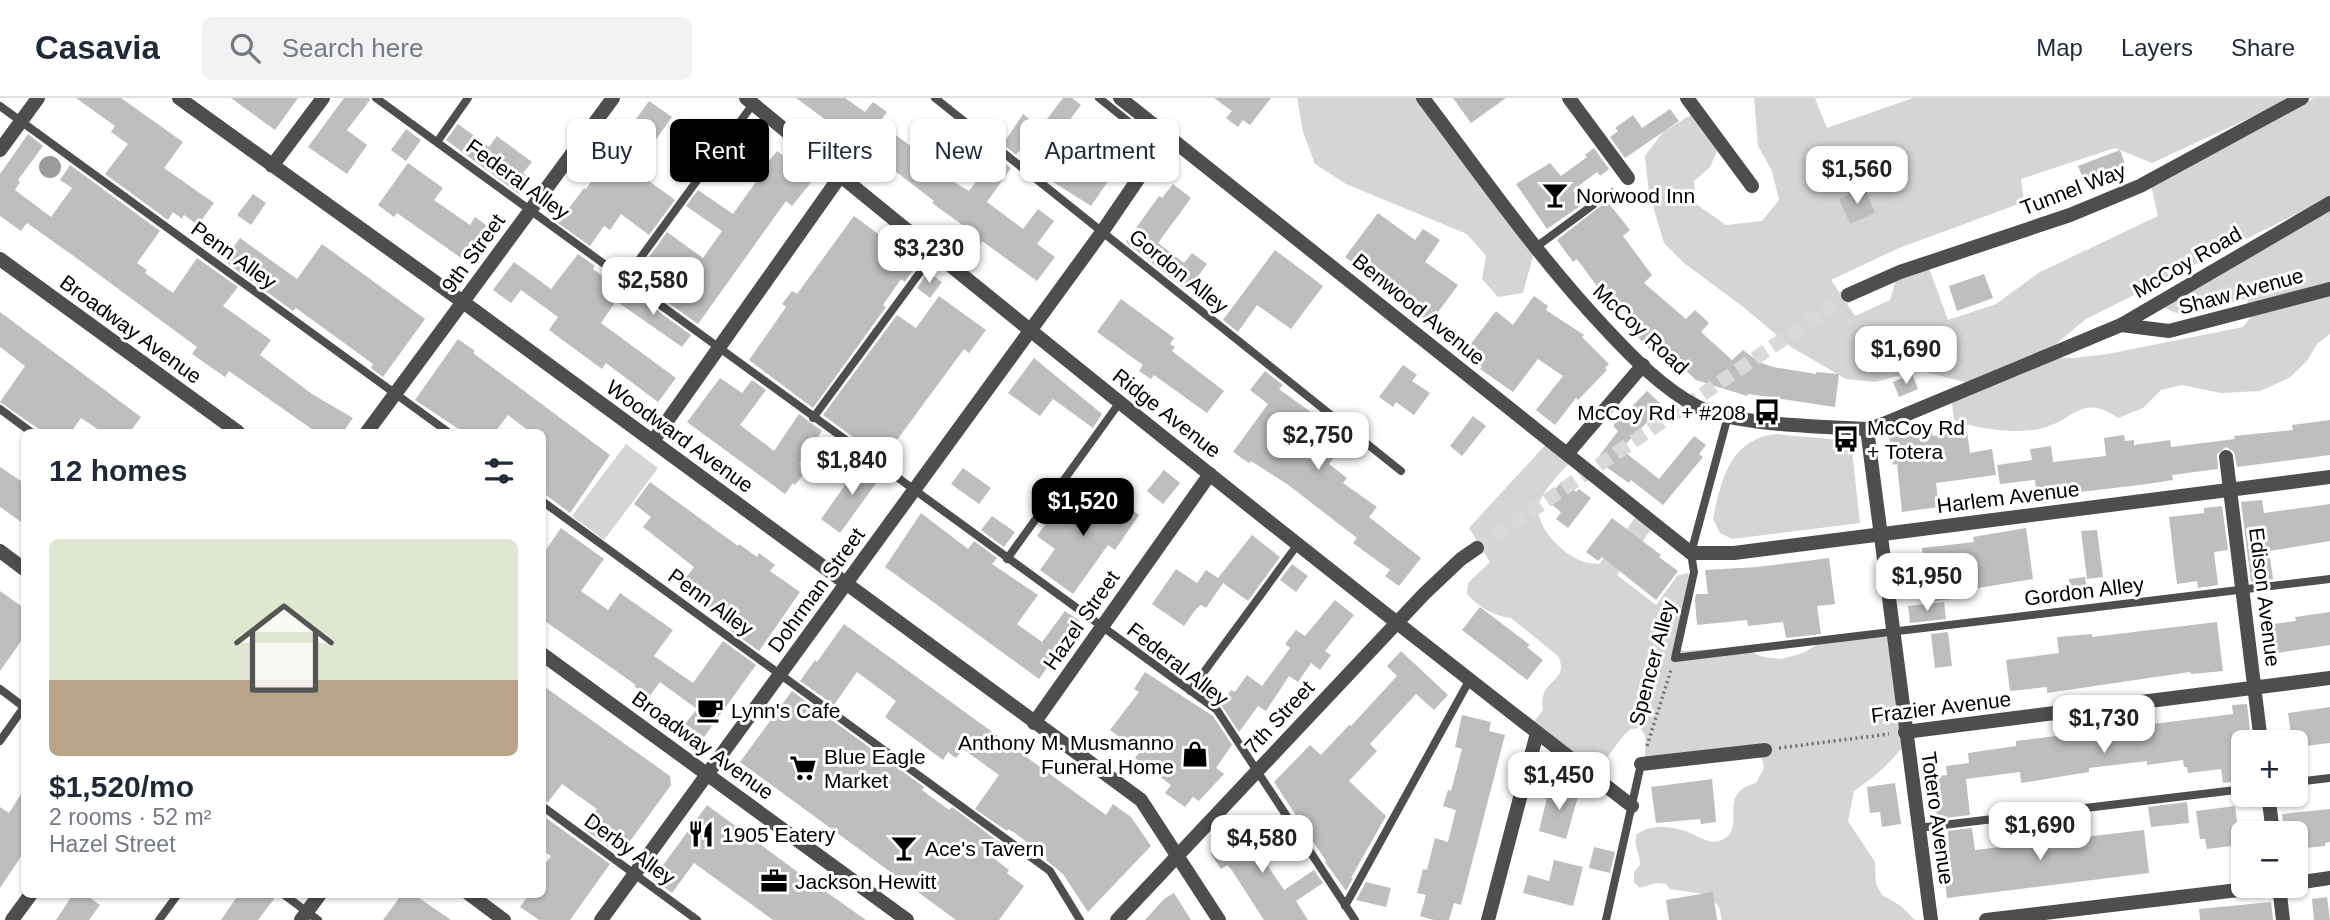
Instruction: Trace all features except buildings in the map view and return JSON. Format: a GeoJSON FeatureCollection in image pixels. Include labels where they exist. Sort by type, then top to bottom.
{"type":"FeatureCollection","features":[{"type":"Feature","properties":{"kind":"street"},"geometry":{"type":"LineString","coordinates":[[0,150],[38,98]]}},
{"type":"Feature","properties":{"kind":"street","name":"Woodward Avenue"},"geometry":{"type":"LineString","coordinates":[[179,98],[463,302],[1141,800],[1219,920]]}},
{"type":"Feature","properties":{"kind":"street"},"geometry":{"type":"LineString","coordinates":[[272,166],[323,98]]}},
{"type":"Feature","properties":{"kind":"street","name":"9th Street"},"geometry":{"type":"LineString","coordinates":[[370,429],[613,98]]}},
{"type":"Feature","properties":{"kind":"street","name":"Benwood Avenue"},"geometry":{"type":"LineString","coordinates":[[1120,98],[1690,553]]}},
{"type":"Feature","properties":{"kind":"street","name":"McCoy Road"},"geometry":{"type":"LineString","coordinates":[[1423,98],[1562,282],[1643,365],[1699,408],[1768,422],[1867,429],[2121,325],[2330,203]]}},
{"type":"Feature","properties":{"kind":"street"},"geometry":{"type":"LineString","coordinates":[[1569,98],[1628,178]]}},
{"type":"Feature","properties":{"kind":"street"},"geometry":{"type":"LineString","coordinates":[[1687,98],[1752,186]]}},
{"type":"Feature","properties":{"kind":"street","name":"Tunnel Way"},"geometry":{"type":"LineString","coordinates":[[1848,295],[1900,272],[2070,215],[2140,186],[2302,98]]}},
{"type":"Feature","properties":{"kind":"street","name":"Ridge Avenue"},"geometry":{"type":"LineString","coordinates":[[750,101],[783,128]]}},
{"type":"Feature","properties":{"kind":"street"},"geometry":{"type":"LineString","coordinates":[[653,441],[836,182]]}},
{"type":"Feature","properties":{"kind":"street","name":"Ridge Avenue"},"geometry":{"type":"LineString","coordinates":[[849,182],[1030,331],[1469,681],[1632,806]]}},
{"type":"Feature","properties":{"kind":"street","name":"Dohrman Street"},"geometry":{"type":"LineString","coordinates":[[601,920],[1136,182]]}},
{"type":"Feature","properties":{"kind":"street","name":"Broadway Avenue"},"geometry":{"type":"LineString","coordinates":[[0,259],[233,429]]}},
{"type":"Feature","properties":{"kind":"street","name":"Shaw Avenue"},"geometry":{"type":"LineString","coordinates":[[2121,325],[2169,331],[2330,289]]}},
{"type":"Feature","properties":{"kind":"street"},"geometry":{"type":"LineString","coordinates":[[1566,454],[1643,365]]}},
{"type":"Feature","properties":{"kind":"street","name":"Totero Avenue"},"geometry":{"type":"LineString","coordinates":[[1867,429],[1931,920]]}},
{"type":"Feature","properties":{"kind":"street","name":"Edison Avenue"},"geometry":{"type":"LineString","coordinates":[[2226,457],[2260,730]]}},
{"type":"Feature","properties":{"kind":"street","name":"Hazel Street"},"geometry":{"type":"LineString","coordinates":[[1034,723],[1210,474]]}},
{"type":"Feature","properties":{"kind":"street","name":"Harlem Avenue"},"geometry":{"type":"LineString","coordinates":[[1690,553],[1734,553],[2330,477]]}},
{"type":"Feature","properties":{"kind":"street","name":"7th Street"},"geometry":{"type":"LineString","coordinates":[[1117,920],[1443,575],[1476,548]]}},
{"type":"Feature","properties":{"kind":"street"},"geometry":{"type":"LineString","coordinates":[[0,551],[21,567]]}},
{"type":"Feature","properties":{"kind":"street","name":"Broadway Avenue"},"geometry":{"type":"LineString","coordinates":[[546,657],[907,920]]}},
{"type":"Feature","properties":{"kind":"street","name":"Frazier Avenue"},"geometry":{"type":"LineString","coordinates":[[1905,732],[2330,678]]}},
{"type":"Feature","properties":{"kind":"street"},"geometry":{"type":"LineString","coordinates":[[1488,920],[1537,733]]}},
{"type":"Feature","properties":{"kind":"street"},"geometry":{"type":"LineString","coordinates":[[1641,764],[1765,750]]}},
{"type":"Feature","properties":{"kind":"street"},"geometry":{"type":"LineString","coordinates":[[2308,881],[2330,878]]}},
{"type":"Feature","properties":{"kind":"street"},"geometry":{"type":"LineString","coordinates":[[1986,920],[2231,891]]}},
{"type":"Feature","properties":{"kind":"street"},"geometry":{"type":"LineString","coordinates":[[12,920],[28,898]]}},
{"type":"Feature","properties":{"kind":"street"},"geometry":{"type":"LineString","coordinates":[[309,917],[318,898]]}},
{"type":"Feature","properties":{"kind":"street"},"geometry":{"type":"LineString","coordinates":[[474,898],[504,920]]}},
{"type":"Feature","properties":{"kind":"street"},"geometry":{"type":"LineString","coordinates":[[2280,898],[2283,920]]}},
{"type":"Feature","properties":{"kind":"lane","name":"Federal Alley"},"geometry":{"type":"LineString","coordinates":[[376,98],[1217,710],[1355,920]]}},
{"type":"Feature","properties":{"kind":"lane"},"geometry":{"type":"LineString","coordinates":[[437,142],[468,98]]}},
{"type":"Feature","properties":{"kind":"lane","name":"Gordon Alley"},"geometry":{"type":"LineString","coordinates":[[934,98],[1401,471]]}},
{"type":"Feature","properties":{"kind":"lane"},"geometry":{"type":"LineString","coordinates":[[1098,98],[1125,119]]}},
{"type":"Feature","properties":{"kind":"lane"},"geometry":{"type":"LineString","coordinates":[[625,279],[750,101]]}},
{"type":"Feature","properties":{"kind":"lane","name":"Penn Alley"},"geometry":{"type":"LineString","coordinates":[[0,106],[443,429]]}},
{"type":"Feature","properties":{"kind":"lane"},"geometry":{"type":"LineString","coordinates":[[1536,247],[1593,205]]}},
{"type":"Feature","properties":{"kind":"lane"},"geometry":{"type":"LineString","coordinates":[[813,418],[934,252]]}},
{"type":"Feature","properties":{"kind":"lane"},"geometry":{"type":"LineString","coordinates":[[1007,559],[1120,402]]}},
{"type":"Feature","properties":{"kind":"lane"},"geometry":{"type":"LineString","coordinates":[[0,409],[27,429]]}},
{"type":"Feature","properties":{"kind":"lane","name":"Spencer Alley"},"geometry":{"type":"LineString","coordinates":[[1675,657],[1694,572],[1690,553],[1728,416]]}},
{"type":"Feature","properties":{"kind":"lane","name":"Penn Alley"},"geometry":{"type":"LineString","coordinates":[[546,504],[1050,871],[1080,920]]}},
{"type":"Feature","properties":{"kind":"lane"},"geometry":{"type":"LineString","coordinates":[[1191,691],[1298,544]]}},
{"type":"Feature","properties":{"kind":"lane","name":"Gordon Alley"},"geometry":{"type":"LineString","coordinates":[[1675,657],[2330,579]]}},
{"type":"Feature","properties":{"kind":"lane"},"geometry":{"type":"LineString","coordinates":[[1345,906],[1469,681]]}},
{"type":"Feature","properties":{"kind":"lane"},"geometry":{"type":"LineString","coordinates":[[0,689],[21,705]]}},
{"type":"Feature","properties":{"kind":"lane"},"geometry":{"type":"LineString","coordinates":[[0,741],[21,711]]}},
{"type":"Feature","properties":{"kind":"lane"},"geometry":{"type":"LineString","coordinates":[[1606,920],[1641,764]]}},
{"type":"Feature","properties":{"kind":"lane"},"geometry":{"type":"LineString","coordinates":[[2308,781],[2330,778]]}},
{"type":"Feature","properties":{"kind":"lane"},"geometry":{"type":"LineString","coordinates":[[1918,828],[2231,791]]}},
{"type":"Feature","properties":{"kind":"lane","name":"Derby Alley"},"geometry":{"type":"LineString","coordinates":[[546,809],[697,920]]}},
{"type":"Feature","properties":{"kind":"lane"},"geometry":{"type":"LineString","coordinates":[[159,920],[175,898]]}},
{"type":"Feature","properties":{"kind":"lane"},"geometry":{"type":"LineString","coordinates":[[288,898],[309,917]]}},
{"type":"Feature","properties":{"kind":"path"},"geometry":{"type":"LineString","coordinates":[[1593,205],[1628,178]]}},
{"type":"Feature","properties":{"kind":"path","name":"Spencer Alley"},"geometry":{"type":"LineString","coordinates":[[1641,764],[1675,657]]}},
{"type":"Feature","properties":{"kind":"path","name":"Frazier Avenue"},"geometry":{"type":"LineString","coordinates":[[1765,750],[1905,732]]}},
{"type":"Feature","properties":{"kind":"shaded area"},"geometry":{"type":"Polygon","coordinates":[[[1297,98],[1421,98],[1535,249],[1523,293],[1498,297],[1482,279],[1486,256],[1467,234],[1346,184],[1315,164],[1303,132],[1297,98]]]}},
{"type":"Feature","properties":{"kind":"shaded area"},"geometry":{"type":"Polygon","coordinates":[[[1754,98],[1815,98],[1827,128],[1913,98],[2293,98],[2152,163],[2115,148],[2021,179],[2024,202],[1899,248],[1831,280],[1855,316],[1890,300],[1897,277],[1929,268],[1948,320],[1996,304],[2040,272],[2158,216],[2151,185],[2314,98],[2330,98],[2330,197],[2086,319],[2044,354],[1968,383],[1918,370],[1875,382],[1846,379],[1791,347],[1684,263],[1664,243],[1649,193],[1645,156],[1663,132],[1694,113],[1719,147],[1710,167],[1694,181],[1696,204],[1726,225],[1762,221],[1779,200],[1772,171],[1758,146],[1754,98]]]}},
{"type":"Feature","properties":{"kind":"shaded area"},"geometry":{"type":"Polygon","coordinates":[[[50,156],[58,159],[61,167],[58,175],[50,178],[42,175],[39,167],[42,159],[50,156]]]}},
{"type":"Feature","properties":{"kind":"shaded area"},"geometry":{"type":"Polygon","coordinates":[[[2330,201],[2330,334],[2317,344],[2307,361],[2289,378],[2260,391],[2221,393],[2182,385],[2161,390],[2143,408],[2118,418],[2105,411],[2086,408],[2039,429],[1996,430],[1954,420],[1952,403],[1972,385],[2048,357],[2074,358],[2107,354],[2243,327],[2252,315],[2247,299],[2176,313],[2161,306],[2330,201]]]}},
{"type":"Feature","properties":{"kind":"shaded area"},"geometry":{"type":"Polygon","coordinates":[[[1776,434],[1851,441],[1860,523],[1732,539],[1720,533],[1713,519],[1724,476],[1730,464],[1748,444],[1760,437],[1776,434]]]}},
{"type":"Feature","properties":{"kind":"shaded area"},"geometry":{"type":"Polygon","coordinates":[[[1549,441],[1572,460],[1541,499],[1538,512],[1544,529],[1556,544],[1570,555],[1582,561],[1599,564],[1639,513],[1654,526],[1617,575],[1656,605],[1677,576],[1687,573],[1689,575],[1676,648],[1685,651],[1738,647],[1764,657],[1781,659],[1803,653],[1821,642],[1892,634],[1904,745],[1881,770],[1854,791],[1848,821],[1875,862],[1876,884],[1882,895],[1901,906],[1915,920],[1722,920],[1719,907],[1703,894],[1670,889],[1666,884],[1656,883],[1640,888],[1634,883],[1634,872],[1640,865],[1636,835],[1648,829],[1668,827],[1707,841],[1719,841],[1728,836],[1732,829],[1737,795],[1743,788],[1756,783],[1764,768],[1762,759],[1755,753],[1644,762],[1645,739],[1640,728],[1631,729],[1625,734],[1607,757],[1596,763],[1579,763],[1531,725],[1543,710],[1545,692],[1557,677],[1561,665],[1558,656],[1511,618],[1487,610],[1467,594],[1468,583],[1490,562],[1469,528],[1549,441]]]}},
{"type":"Feature","properties":{"kind":"shaded area"},"geometry":{"type":"Polygon","coordinates":[[[626,444],[658,468],[604,540],[572,516],[626,444]]]}},
{"type":"Feature","properties":{"kind":"tunnel"},"geometry":{"type":"LineString","coordinates":[[1477,548],[1848,295]]}},
{"type":"Feature","properties":{"kind":"place","name":"Norwood Inn"},"geometry":{"type":"Point","coordinates":[1555,195]}},
{"type":"Feature","properties":{"kind":"place","name":"McCoy Rd + #208"},"geometry":{"type":"Point","coordinates":[1767,412]}},
{"type":"Feature","properties":{"kind":"place","name":"McCoy Rd + Totera"},"geometry":{"type":"Point","coordinates":[1846,439]}},
{"type":"Feature","properties":{"kind":"place","name":"Lynn's Cafe"},"geometry":{"type":"Point","coordinates":[710,710]}},
{"type":"Feature","properties":{"kind":"place","name":"Anthony M. Musmanno Funeral Home"},"geometry":{"type":"Point","coordinates":[1195,754]}},
{"type":"Feature","properties":{"kind":"place","name":"Blue Eagle Market"},"geometry":{"type":"Point","coordinates":[803,768]}},
{"type":"Feature","properties":{"kind":"place","name":"1905 Eatery"},"geometry":{"type":"Point","coordinates":[701,834]}},
{"type":"Feature","properties":{"kind":"place","name":"Ace's Tavern"},"geometry":{"type":"Point","coordinates":[904,848]}},
{"type":"Feature","properties":{"kind":"place","name":"Jackson Hewitt"},"geometry":{"type":"Point","coordinates":[774,881]}}]}
